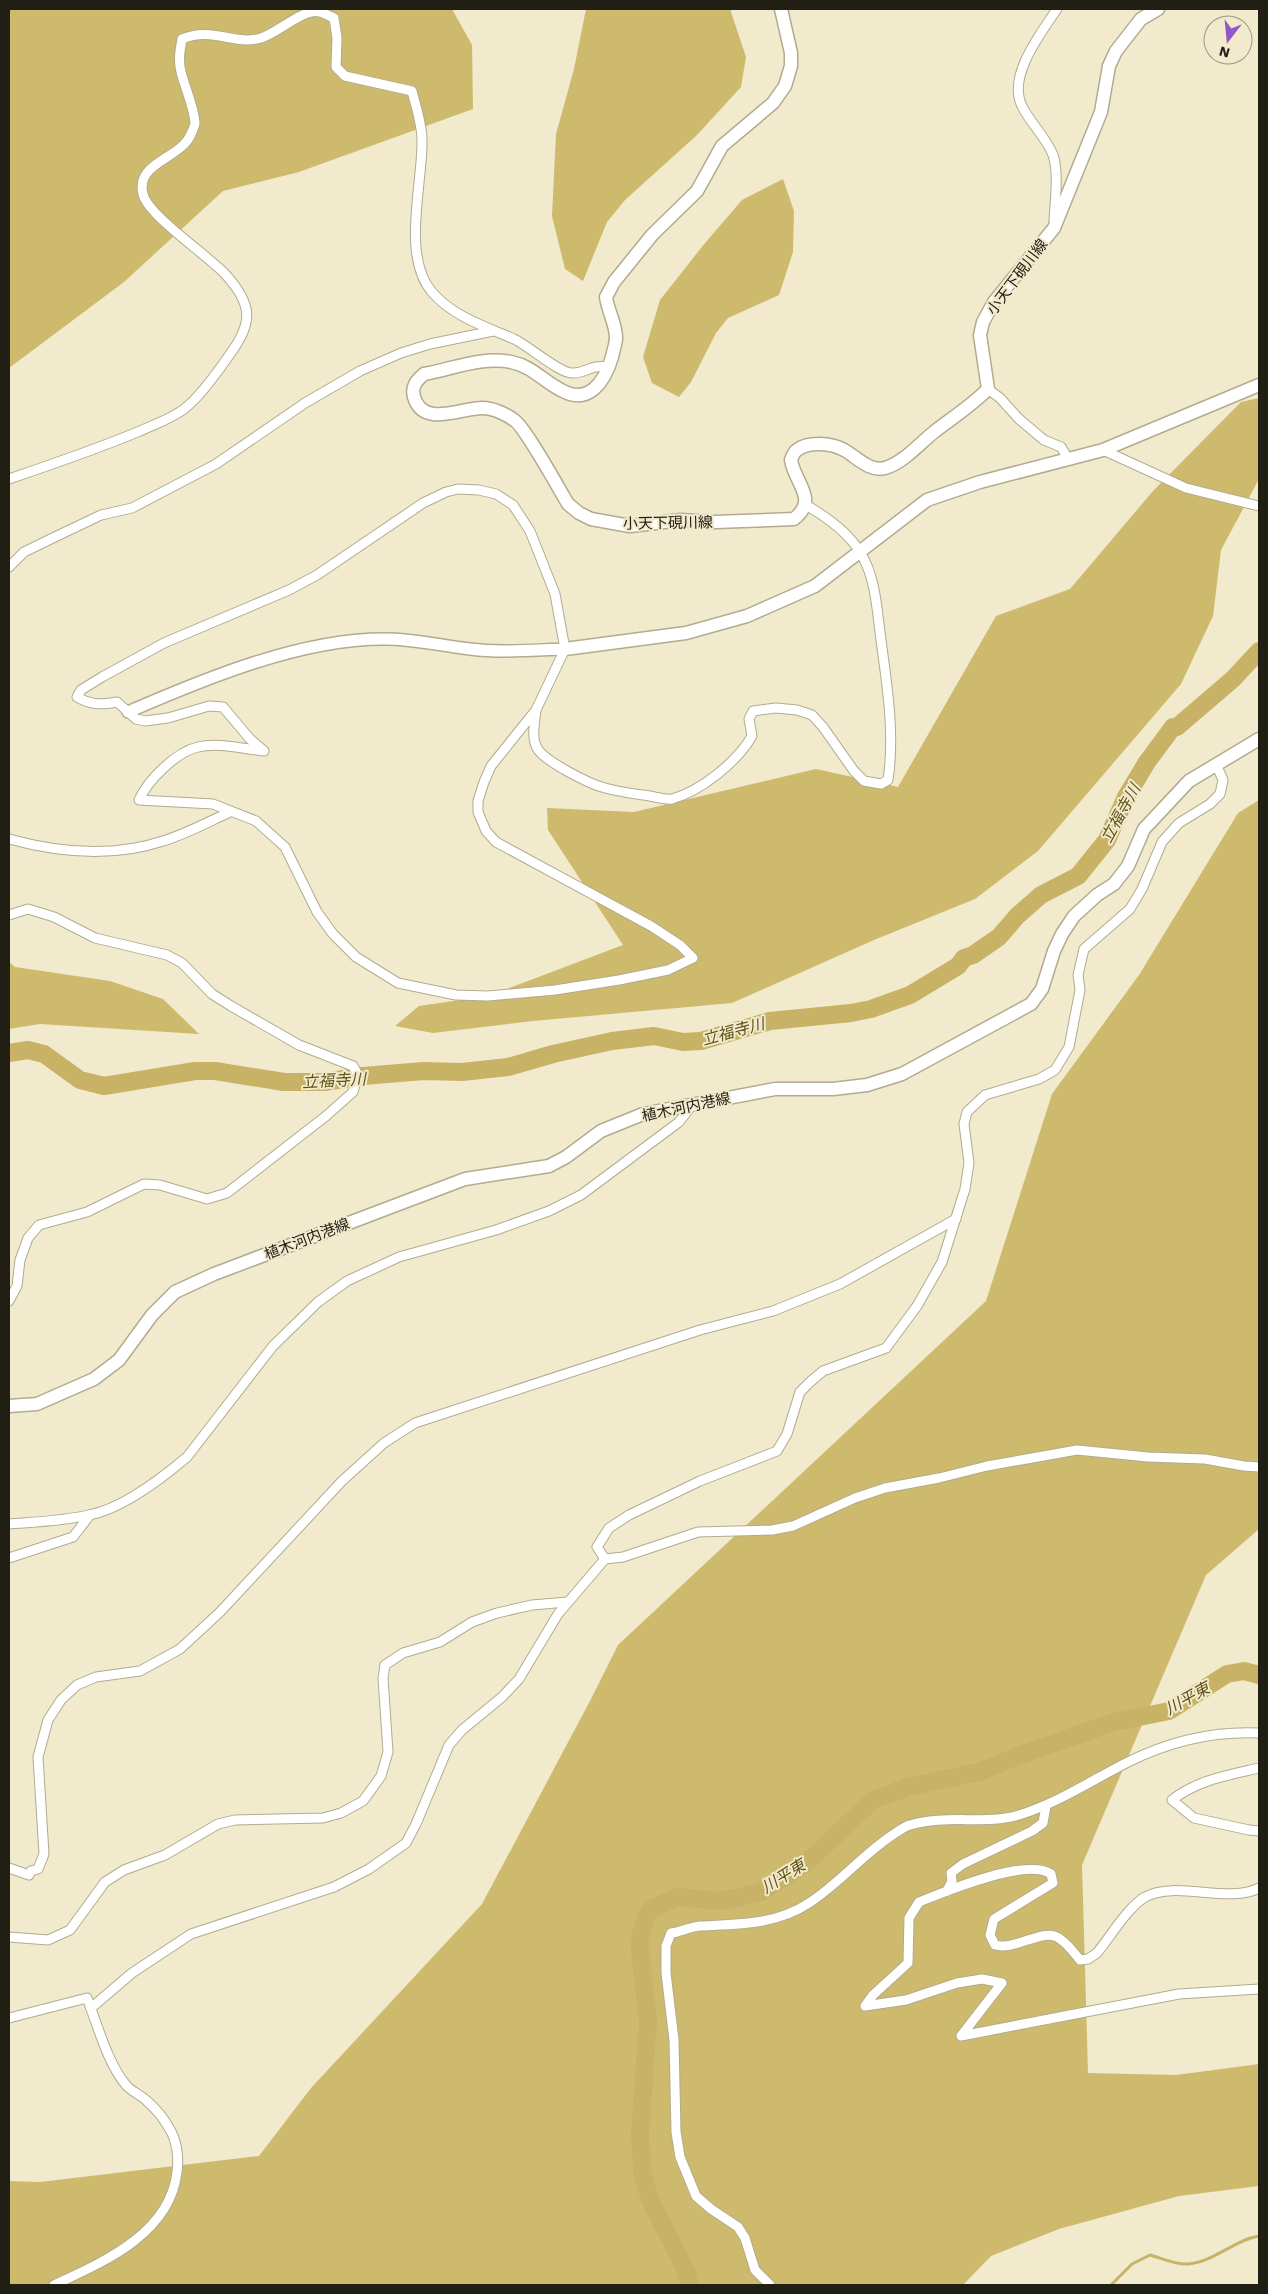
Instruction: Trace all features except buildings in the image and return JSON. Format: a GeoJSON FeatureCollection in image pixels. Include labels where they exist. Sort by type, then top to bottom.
{"type":"FeatureCollection","features":[{"type":"Feature","properties":{"kind":"main road","name":"小天下硯川線"},"geometry":{"type":"LineString","coordinates":[[781,9],[791,53],[791,66],[785,86],[773,104],[722,146],[697,191],[652,235],[614,282],[606,297],[616,340],[601,383],[590,392],[575,396],[560,390],[539,374],[514,362],[495,359],[424,374],[416,381],[413,393],[417,404],[426,412],[441,415],[483,408],[502,412],[517,421],[568,504],[579,513],[591,519],[630,526],[681,520],[715,522],[782,521],[794,519],[806,505]]}},
{"type":"Feature","properties":{"kind":"main road","name":"小天下硯川線"},"geometry":{"type":"LineString","coordinates":[[988,389],[981,342],[983,322],[994,302],[1054,228],[1101,112],[1109,66],[1116,50],[1141,19],[1158,9]]}},
{"type":"Feature","properties":{"kind":"main road"},"geometry":{"type":"LineString","coordinates":[[565,649],[686,633],[747,616],[815,586],[927,500],[980,482],[1103,450],[1259,384]]}},
{"type":"Feature","properties":{"kind":"main road"},"geometry":{"type":"LineString","coordinates":[[806,505],[806,496],[793,474],[791,460],[796,451],[810,445],[827,444],[843,449],[871,468],[883,468],[895,464],[936,430],[969,407],[988,389]]}},
{"type":"Feature","properties":{"kind":"main road","name":"植木河内港線"},"geometry":{"type":"LineString","coordinates":[[9,1406],[37,1404],[94,1379],[119,1360],[152,1315],[175,1292],[214,1274],[466,1179],[549,1166],[566,1157],[601,1132],[643,1114],[775,1089],[833,1089],[867,1085],[902,1074],[1031,1004],[1042,990],[1054,951],[1074,916],[1097,895],[1114,884],[1128,866],[1144,829],[1190,780],[1259,740]]}},
{"type":"Feature","properties":{"kind":"street"},"geometry":{"type":"LineString","coordinates":[[1054,228],[1055,165],[1053,154],[1021,104],[1017,82],[1024,62],[1057,9]]}},
{"type":"Feature","properties":{"kind":"street"},"geometry":{"type":"LineString","coordinates":[[9,478],[114,442],[169,418],[185,408],[217,373],[242,338],[248,320],[242,295],[226,275],[202,252],[183,238],[154,211],[144,197],[141,185],[146,173],[182,146],[190,136],[195,122],[181,71],[179,54],[182,39],[194,34],[206,33],[248,40],[263,38],[307,13],[319,12],[334,18],[337,38],[336,66],[345,76],[412,91],[422,138],[416,208],[417,255],[422,274],[431,292],[450,308],[526,345],[560,370],[573,374],[596,365],[608,367]]}},
{"type":"Feature","properties":{"kind":"street"},"geometry":{"type":"LineString","coordinates":[[9,567],[24,552],[101,516],[132,508],[216,464],[305,403],[360,371],[401,353],[430,344],[494,331]]}},
{"type":"Feature","properties":{"kind":"street"},"geometry":{"type":"LineString","coordinates":[[988,389],[1044,440],[1061,447],[1069,460]]}},
{"type":"Feature","properties":{"kind":"street"},"geometry":{"type":"LineString","coordinates":[[1103,450],[1186,488],[1259,506]]}},
{"type":"Feature","properties":{"kind":"street"},"geometry":{"type":"LineString","coordinates":[[458,489],[479,490],[496,494],[513,505],[530,531],[555,594],[565,649],[536,710],[491,766],[484,782],[478,801],[478,812],[486,831],[496,842],[651,926],[680,945],[693,958],[668,970],[619,980],[555,990],[488,996],[456,995],[398,983],[356,957],[333,934],[317,912],[285,848],[256,821],[213,804],[139,800],[144,789],[154,778],[176,758],[197,747],[218,746],[264,751],[250,739],[223,707],[209,706],[168,718],[162,717],[145,721],[136,719],[116,702],[101,705],[89,703],[78,697],[81,690],[102,677],[164,644],[289,590],[317,575],[422,503],[446,492],[458,489]]}},
{"type":"Feature","properties":{"kind":"street"},"geometry":{"type":"LineString","coordinates":[[536,710],[534,736],[536,747],[548,760],[602,787],[625,793],[671,799],[701,785],[728,766],[746,746],[752,736],[749,719],[753,711],[776,708],[797,710],[812,715],[823,727],[854,771],[864,780],[881,784],[888,780],[891,758],[888,684],[871,577],[860,552],[825,516],[806,505]]}},
{"type":"Feature","properties":{"kind":"street"},"geometry":{"type":"LineString","coordinates":[[128,712],[246,665],[352,640],[387,639],[421,641],[470,649],[508,651],[565,649]]}},
{"type":"Feature","properties":{"kind":"street"},"geometry":{"type":"LineString","coordinates":[[605,1559],[597,1547],[610,1528],[642,1508],[700,1481],[777,1451],[787,1434],[800,1392],[810,1382],[823,1371],[886,1348],[917,1306],[942,1262],[965,1189],[968,1163],[964,1124],[967,1112],[985,1095],[1039,1079],[1055,1070],[1069,1047],[1080,990],[1078,975],[1084,949],[1130,909],[1142,889],[1162,842],[1179,824],[1210,804],[1220,794],[1223,780],[1216,764]]}},
{"type":"Feature","properties":{"kind":"street"},"geometry":{"type":"LineString","coordinates":[[9,840],[39,847],[89,853],[113,852],[163,841],[230,812]]}},
{"type":"Feature","properties":{"kind":"street"},"geometry":{"type":"LineString","coordinates":[[9,915],[28,909],[54,917],[95,938],[167,956],[182,962],[212,994],[299,1044],[353,1066],[358,1075],[353,1092],[326,1116],[227,1193],[207,1199],[160,1185],[144,1184],[87,1212],[39,1225],[28,1238],[20,1260],[17,1286],[9,1301]]}},
{"type":"Feature","properties":{"kind":"street"},"geometry":{"type":"LineString","coordinates":[[9,1524],[90,1515],[121,1503],[172,1470],[187,1457],[273,1346],[318,1302],[347,1281],[399,1256],[496,1230],[549,1211],[581,1195],[679,1122],[692,1105]]}},
{"type":"Feature","properties":{"kind":"street"},"geometry":{"type":"LineString","coordinates":[[9,1868],[29,1875],[31,1871],[38,1869],[44,1854],[38,1758],[48,1720],[61,1700],[77,1685],[96,1677],[140,1671],[180,1649],[220,1612],[342,1481],[384,1443],[415,1423],[700,1330],[773,1311],[840,1284],[956,1219]]}},
{"type":"Feature","properties":{"kind":"street"},"geometry":{"type":"LineString","coordinates":[[91,2008],[132,1973],[191,1934],[334,1887],[369,1869],[406,1843],[449,1745],[462,1730],[502,1697],[519,1679],[567,1602],[605,1559],[623,1557],[698,1532],[772,1530],[793,1526],[855,1498],[885,1488],[939,1478],[987,1466],[1077,1450],[1148,1457],[1205,1459],[1259,1467]]}},
{"type":"Feature","properties":{"kind":"street"},"geometry":{"type":"LineString","coordinates":[[9,1558],[73,1537],[90,1515]]}},
{"type":"Feature","properties":{"kind":"street"},"geometry":{"type":"LineString","coordinates":[[9,1937],[48,1940],[70,1930],[104,1882],[124,1870],[166,1855],[218,1824],[235,1820],[323,1818],[340,1813],[363,1801],[381,1776],[388,1752],[383,1678],[385,1665],[403,1653],[440,1642],[472,1622],[497,1613],[532,1604],[567,1602]]}},
{"type":"Feature","properties":{"kind":"street"},"geometry":{"type":"LineString","coordinates":[[770,2285],[755,2270],[745,2238],[738,2227],[711,2209],[696,2196],[680,2157],[676,2132],[674,2040],[666,1973],[666,1946],[671,1933],[700,1926],[746,1925],[787,1915],[822,1894],[879,1844],[910,1825],[948,1820],[1007,1817],[1046,1806],[1129,1761],[1166,1746],[1202,1737],[1259,1733]]}},
{"type":"Feature","properties":{"kind":"street"},"geometry":{"type":"LineString","coordinates":[[1259,1768],[1218,1777],[1183,1791],[1172,1800],[1194,1818],[1259,1831]]}},
{"type":"Feature","properties":{"kind":"street"},"geometry":{"type":"LineString","coordinates":[[947,1891],[952,1881],[951,1873],[963,1864],[1032,1831],[1042,1823],[1046,1806]]}},
{"type":"Feature","properties":{"kind":"street"},"geometry":{"type":"LineString","coordinates":[[1259,1888],[1247,1894],[1190,1892],[1160,1893],[1146,1896],[1136,1903],[1097,1953],[1088,1959],[1080,1960],[1059,1937],[1046,1935],[1005,1948],[995,1945],[990,1935],[994,1919],[1053,1883],[1051,1874],[1044,1869],[1030,1868],[1008,1872],[918,1902],[909,1918],[908,1963],[872,1995],[865,2006],[906,2000],[957,1983],[982,1979],[1002,1982],[961,2036],[1179,1994],[1259,1989]]}},
{"type":"Feature","properties":{"kind":"street"},"geometry":{"type":"LineString","coordinates":[[9,2018],[87,1998],[116,2069],[127,2086],[148,2102],[170,2128],[179,2157],[176,2180],[170,2199],[156,2220],[132,2243],[107,2260],[54,2285]]}},
{"type":"Feature","properties":{"kind":"shaded area"},"geometry":{"type":"Polygon","coordinates":[[[9,9],[452,9],[472,45],[473,109],[299,172],[223,191],[124,282],[9,368],[9,9]]]}},
{"type":"Feature","properties":{"kind":"shaded area"},"geometry":{"type":"Polygon","coordinates":[[[586,9],[730,9],[746,57],[741,87],[697,135],[625,200],[607,222],[583,281],[565,269],[552,216],[556,134],[574,69],[586,9]]]}},
{"type":"Feature","properties":{"kind":"shaded area"},"geometry":{"type":"Polygon","coordinates":[[[783,179],[794,211],[793,252],[779,295],[728,318],[716,333],[691,382],[679,397],[652,383],[643,357],[660,300],[742,200],[783,179]]]}},
{"type":"Feature","properties":{"kind":"shaded area"},"geometry":{"type":"Polygon","coordinates":[[[1259,398],[1259,479],[1221,550],[1213,616],[1181,684],[1038,851],[975,899],[874,940],[732,1003],[533,1021],[433,1033],[395,1026],[419,1006],[488,996],[623,945],[548,830],[547,808],[634,812],[816,769],[898,787],[996,616],[1070,589],[1153,491],[1241,402],[1259,398]]]}},
{"type":"Feature","properties":{"kind":"shaded area"},"geometry":{"type":"Polygon","coordinates":[[[1259,800],[1259,1529],[1206,1575],[1082,1865],[1088,2073],[1176,2075],[1259,2064],[1259,2186],[1179,2196],[1059,2229],[991,2256],[963,2285],[9,2285],[9,2181],[40,2182],[259,2156],[311,2088],[482,1904],[618,1645],[986,1301],[1052,1094],[1139,975],[1238,813],[1259,800]]]}},
{"type":"Feature","properties":{"kind":"shaded area"},"geometry":{"type":"Polygon","coordinates":[[[9,962],[15,967],[110,981],[163,999],[199,1034],[40,1024],[9,1029],[9,962]]]}},
{"type":"Feature","properties":{"kind":"waterway","name":"立福寺川"},"geometry":{"type":"LineString","coordinates":[[9,1053],[28,1050],[44,1054],[80,1080],[104,1086],[195,1071],[215,1071],[284,1082],[324,1082],[363,1076],[424,1071],[462,1072],[508,1067],[553,1054],[612,1041],[654,1036],[683,1042],[701,1041],[770,1021],[851,1013],[871,1009],[910,995],[958,966],[964,958],[973,955],[999,937],[1017,916],[1041,895],[1078,876],[1107,840],[1126,797],[1147,762],[1173,727],[1177,727],[1233,679],[1259,651]]}},
{"type":"Feature","properties":{"kind":"waterway","name":"川平東"},"geometry":{"type":"LineString","coordinates":[[689,2285],[687,2273],[650,2200],[642,2170],[640,2134],[648,2021],[639,1942],[646,1916],[651,1909],[677,1897],[722,1901],[761,1892],[805,1864],[873,1800],[908,1787],[979,1772],[1015,1757],[1114,1722],[1169,1711],[1227,1674],[1244,1671],[1259,1675]]}},
{"type":"Feature","properties":{"kind":"waterway"},"geometry":{"type":"LineString","coordinates":[[1111,2285],[1132,2264],[1150,2255],[1188,2264],[1207,2259],[1250,2238],[1259,2236]]}}]}
